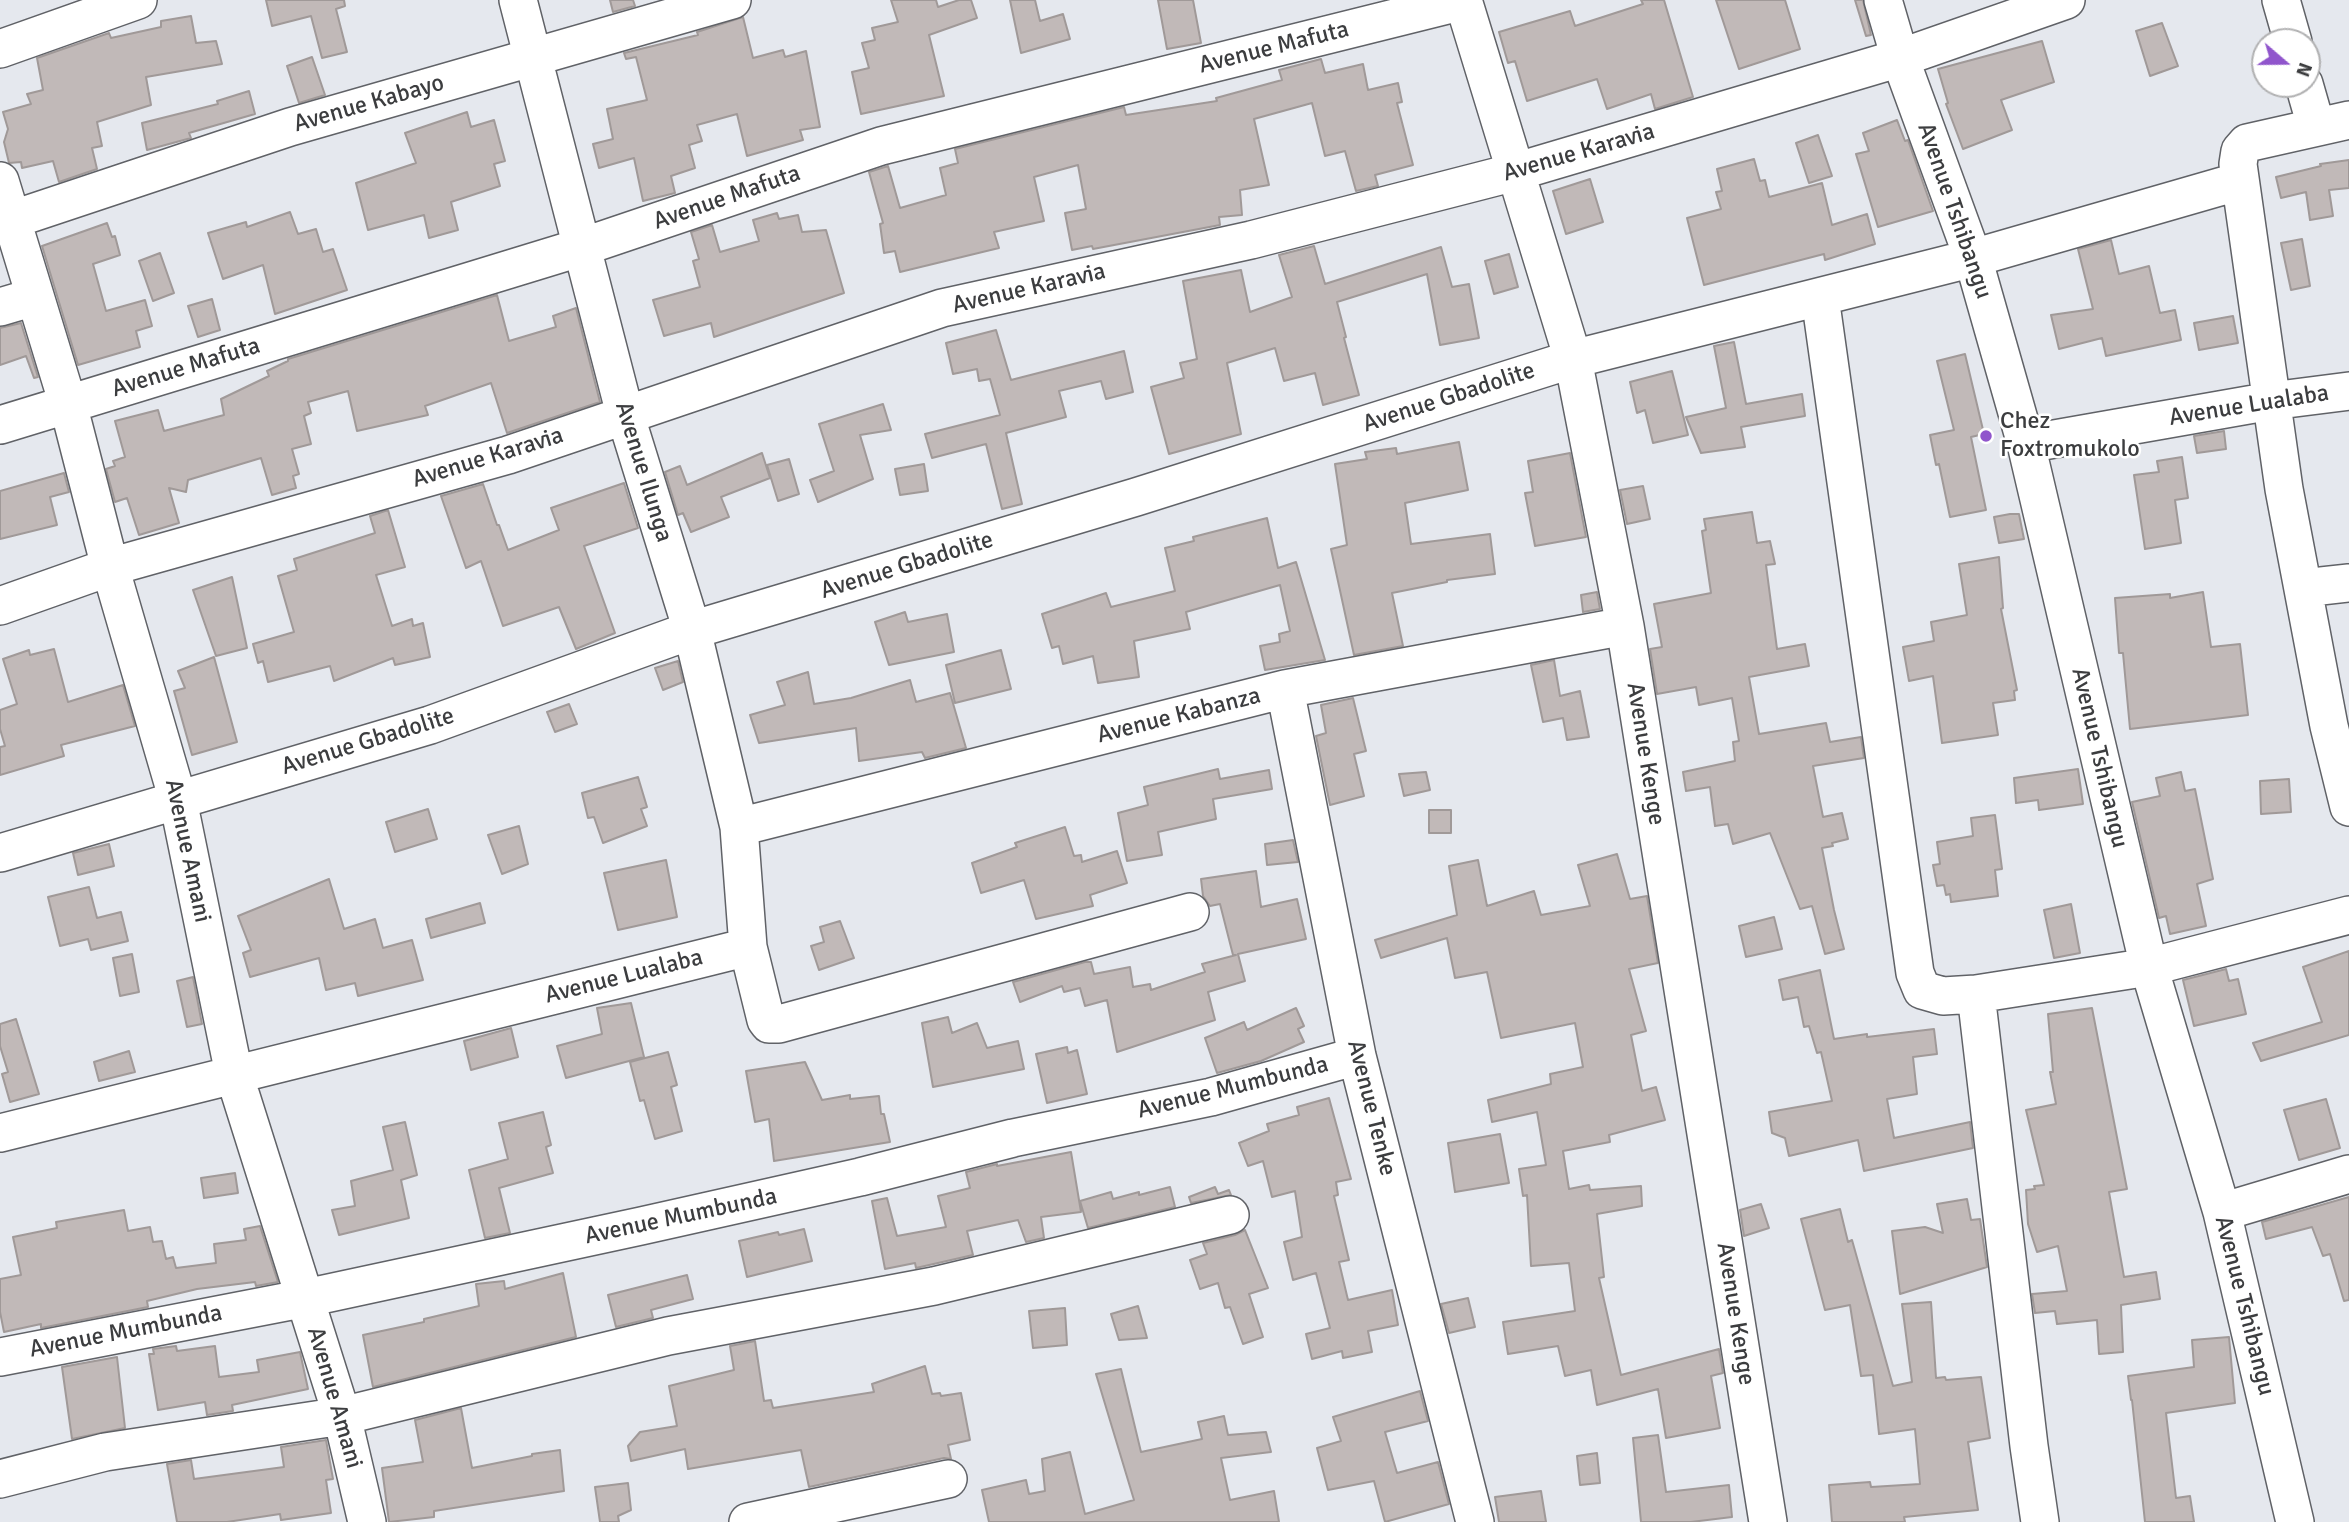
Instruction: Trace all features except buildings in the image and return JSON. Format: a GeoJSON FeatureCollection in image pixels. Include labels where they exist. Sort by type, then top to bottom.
{"type":"FeatureCollection","features":[{"type":"Feature","properties":{"kind":"street"},"geometry":{"type":"LineString","coordinates":[[0,49],[138,0]]}},
{"type":"Feature","properties":{"kind":"street","name":"Avenue Ilunga"},"geometry":{"type":"LineString","coordinates":[[518,0],[625,414],[692,630],[738,827],[748,947]]}},
{"type":"Feature","properties":{"kind":"street","name":"Avenue Kabayo"},"geometry":{"type":"LineString","coordinates":[[11,220],[290,127],[732,0]]}},
{"type":"Feature","properties":{"kind":"street","name":"Avenue Tshibangu"},"geometry":{"type":"LineString","coordinates":[[1883,0],[1900,58],[1973,258],[2026,444],[2149,967],[2222,1212],[2295,1522]]}},
{"type":"Feature","properties":{"kind":"street","name":"Avenue Karavia"},"geometry":{"type":"LineString","coordinates":[[0,606],[110,567],[508,455],[942,308],[1251,240],[1515,172],[1900,58],[2066,0]]}},
{"type":"Feature","properties":{"kind":"street"},"geometry":{"type":"LineString","coordinates":[[2281,0],[2288,28]]}},
{"type":"Feature","properties":{"kind":"street","name":"Avenue Kenge"},"geometry":{"type":"LineString","coordinates":[[1463,1],[1573,359],[1625,626],[1768,1522]]}},
{"type":"Feature","properties":{"kind":"street","name":"Avenue Mafuta"},"geometry":{"type":"LineString","coordinates":[[0,425],[582,247],[881,146],[1463,1]]}},
{"type":"Feature","properties":{"kind":"street"},"geometry":{"type":"LineString","coordinates":[[2314,98],[2332,123],[2242,146],[2239,155],[2240,181],[2284,489],[2329,726],[2349,807]]}},
{"type":"Feature","properties":{"kind":"street","name":"Avenue Amani"},"geometry":{"type":"LineString","coordinates":[[0,181],[11,220],[17,302],[68,404],[110,567],[178,800],[234,1074],[342,1416],[368,1522]]}},
{"type":"Feature","properties":{"kind":"street","name":"Avenue Gbadolite"},"geometry":{"type":"LineString","coordinates":[[0,853],[430,725],[692,630],[1136,497],[1573,359],[1973,258],[2240,181]]}},
{"type":"Feature","properties":{"kind":"street"},"geometry":{"type":"LineString","coordinates":[[1820,297],[1915,973],[1922,990],[1943,996],[1976,994],[2149,967],[2349,915]]}},
{"type":"Feature","properties":{"kind":"street","name":"Avenue Lualaba"},"geometry":{"type":"LineString","coordinates":[[2026,444],[2271,401],[2349,391]]}},
{"type":"Feature","properties":{"kind":"street"},"geometry":{"type":"LineString","coordinates":[[2303,587],[2349,583]]}},
{"type":"Feature","properties":{"kind":"street","name":"Avenue Kabanza"},"geometry":{"type":"LineString","coordinates":[[738,827],[1286,689],[1625,626]]}},
{"type":"Feature","properties":{"kind":"street","name":"Avenue Tenke"},"geometry":{"type":"LineString","coordinates":[[1286,689],[1357,1056],[1475,1522]]}},
{"type":"Feature","properties":{"kind":"street"},"geometry":{"type":"LineString","coordinates":[[748,947],[766,1020],[774,1025],[1190,912]]}},
{"type":"Feature","properties":{"kind":"street","name":"Avenue Lualaba"},"geometry":{"type":"LineString","coordinates":[[0,1133],[748,947]]}},
{"type":"Feature","properties":{"kind":"street"},"geometry":{"type":"LineString","coordinates":[[1976,994],[2040,1522]]}},
{"type":"Feature","properties":{"kind":"street","name":"Avenue Mumbunda"},"geometry":{"type":"LineString","coordinates":[[0,1357],[306,1298],[641,1226],[860,1177],[1013,1138],[1211,1097],[1357,1056]]}},
{"type":"Feature","properties":{"kind":"street"},"geometry":{"type":"LineString","coordinates":[[2222,1212],[2349,1174]]}},
{"type":"Feature","properties":{"kind":"street"},"geometry":{"type":"LineString","coordinates":[[0,1479],[105,1452],[342,1416],[668,1336],[934,1286],[1230,1215]]}},
{"type":"Feature","properties":{"kind":"street"},"geometry":{"type":"LineString","coordinates":[[748,1522],[948,1479]]}},
{"type":"Feature","properties":{"kind":"place","name":"Chez Foxtromukolo"},"geometry":{"type":"Point","coordinates":[1986,436]}}]}
